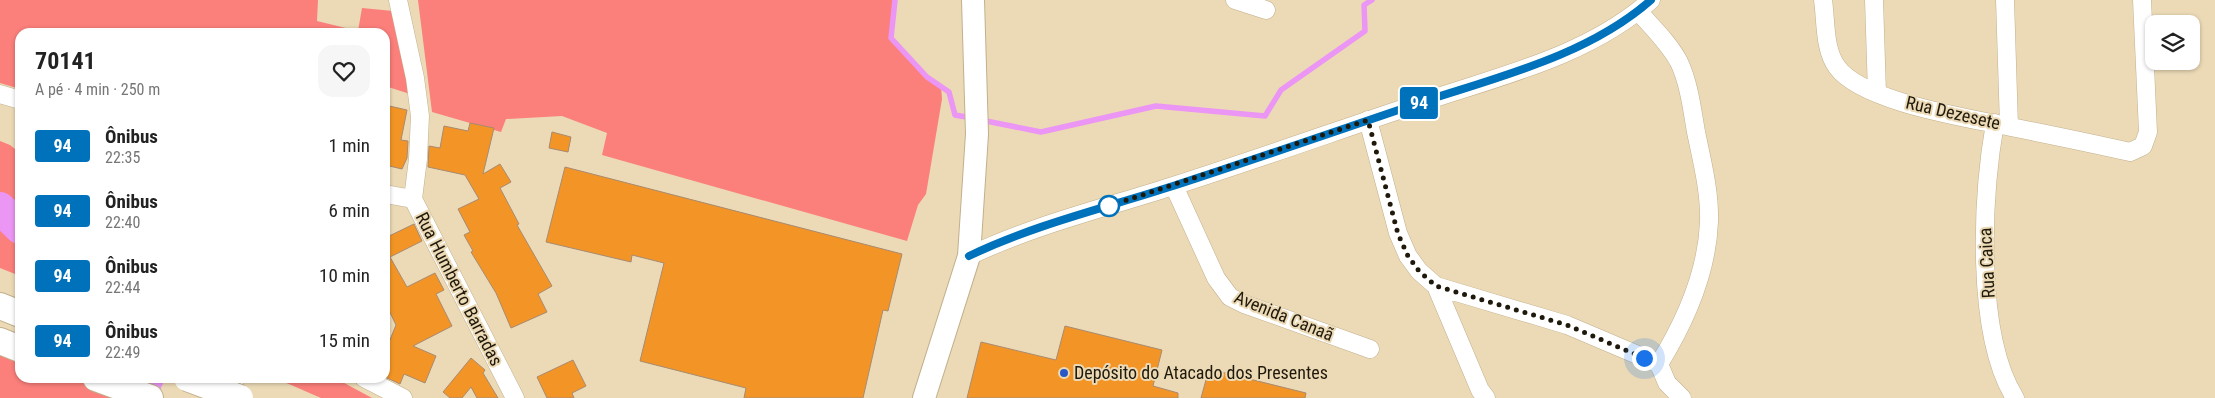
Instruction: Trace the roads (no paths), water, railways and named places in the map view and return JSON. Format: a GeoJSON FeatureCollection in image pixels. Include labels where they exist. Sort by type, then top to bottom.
{"type":"FeatureCollection","features":[{"type":"Feature","properties":{"kind":"highway"},"geometry":{"type":"LineString","coordinates":[[0,306],[15,312]]}},
{"type":"Feature","properties":{"kind":"highway"},"geometry":{"type":"LineString","coordinates":[[0,341],[15,347]]}},
{"type":"Feature","properties":{"kind":"highway"},"geometry":{"type":"LineString","coordinates":[[110,383],[150,398]]}},
{"type":"Feature","properties":{"kind":"highway"},"geometry":{"type":"LineString","coordinates":[[200,383],[240,398]]}},
{"type":"Feature","properties":{"kind":"main road"},"geometry":{"type":"LineString","coordinates":[[924,398],[969,256],[977,134],[973,0]]}},
{"type":"Feature","properties":{"kind":"street","name":"Rua Humberto Barradas"},"geometry":{"type":"LineString","coordinates":[[398,0],[415,78],[420,116],[418,159],[413,199],[515,398]]}},
{"type":"Feature","properties":{"kind":"street"},"geometry":{"type":"LineString","coordinates":[[1234,0],[1266,10]]}},
{"type":"Feature","properties":{"kind":"street","name":"Rua Dezesete"},"geometry":{"type":"LineString","coordinates":[[1823,0],[1828,39],[1835,63],[1847,77],[1877,94],[1934,112],[2130,152],[2143,146],[2148,132],[2142,0]]}},
{"type":"Feature","properties":{"kind":"street"},"geometry":{"type":"LineString","coordinates":[[1874,0],[1877,94]]}},
{"type":"Feature","properties":{"kind":"street","name":"Rua Caica"},"geometry":{"type":"LineString","coordinates":[[2005,0],[2002,125],[1985,188],[1988,296],[1994,346],[2004,380],[2015,398]]}},
{"type":"Feature","properties":{"kind":"street"},"geometry":{"type":"LineString","coordinates":[[969,256],[1008,237],[1174,186],[1524,68],[1585,43],[1645,6],[1672,50],[1683,73],[1706,182],[1709,220],[1704,263],[1676,337],[1659,364]]}},
{"type":"Feature","properties":{"kind":"street"},"geometry":{"type":"LineString","coordinates":[[0,94],[15,98]]}},
{"type":"Feature","properties":{"kind":"street"},"geometry":{"type":"LineString","coordinates":[[1368,120],[1398,234],[1408,256],[1419,271],[1436,286],[1567,325],[1659,364],[1667,383],[1682,398]]}},
{"type":"Feature","properties":{"kind":"street","name":"Avenida Canaã"},"geometry":{"type":"LineString","coordinates":[[1174,186],[1216,278],[1230,297],[1244,304],[1370,348]]}},
{"type":"Feature","properties":{"kind":"street"},"geometry":{"type":"LineString","coordinates":[[390,195],[413,199]]}},
{"type":"Feature","properties":{"kind":"street"},"geometry":{"type":"LineString","coordinates":[[1436,286],[1480,390],[1486,398]]}},
{"type":"Feature","properties":{"kind":"street"},"geometry":{"type":"LineString","coordinates":[[214,398],[217,390],[228,383]]}},
{"type":"Feature","properties":{"kind":"street"},"geometry":{"type":"LineString","coordinates":[[374,383],[403,398]]}},
{"type":"Feature","properties":{"kind":"waterway"},"geometry":{"type":"LineString","coordinates":[[895,0],[891,38],[927,77],[949,92],[955,115],[972,118]]}},
{"type":"Feature","properties":{"kind":"waterway"},"geometry":{"type":"LineString","coordinates":[[981,120],[1041,132],[1156,106],[1265,116],[1281,90],[1365,31],[1364,5],[1372,0]]}},
{"type":"Feature","properties":{"kind":"waterway"},"geometry":{"type":"LineString","coordinates":[[0,208],[15,223]]}},
{"type":"Feature","properties":{"kind":"waterway"},"geometry":{"type":"LineString","coordinates":[[139,398],[146,383]]}},
{"type":"Feature","properties":{"kind":"place","name":"Depósito do Atacado dos Presentes"},"geometry":{"type":"Point","coordinates":[1064,373]}}]}
